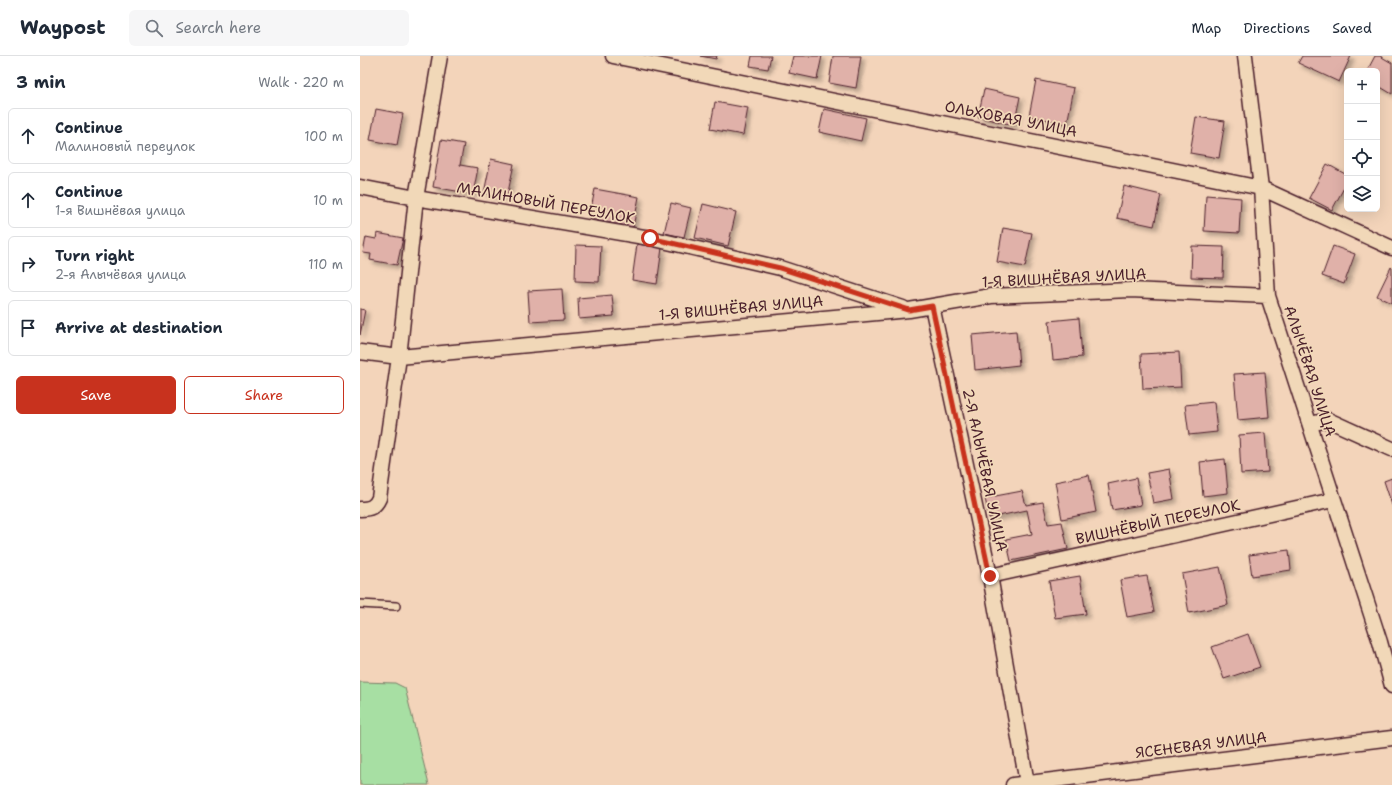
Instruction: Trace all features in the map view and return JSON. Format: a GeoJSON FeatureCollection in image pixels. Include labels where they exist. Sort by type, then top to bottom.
{"type":"FeatureCollection","features":[{"type":"Feature","properties":{"kind":"street"},"geometry":{"type":"LineString","coordinates":[[366,508],[376,504],[379,498],[399,357],[416,198],[440,56]]}},
{"type":"Feature","properties":{"kind":"street","name":"ОЛЬХОВАЯ УЛИЦА"},"geometry":{"type":"LineString","coordinates":[[613,56],[1261,188],[1392,248]]}},
{"type":"Feature","properties":{"kind":"street","name":"АЛЫЧЁВАЯ УЛИЦА"},"geometry":{"type":"LineString","coordinates":[[1245,56],[1261,188],[1268,296],[1333,500],[1386,645],[1392,686]]}},
{"type":"Feature","properties":{"kind":"street","name":"МАЛИНОВЫЙ ПЕРЕУЛОК"},"geometry":{"type":"LineString","coordinates":[[360,187],[650,238],[780,268],[909,310]]}},
{"type":"Feature","properties":{"kind":"street","name":"1-Я ВИШНЁВАЯ УЛИЦА"},"geometry":{"type":"LineString","coordinates":[[360,352],[399,357],[909,310],[991,296],[1130,290],[1268,296]]}},
{"type":"Feature","properties":{"kind":"street","name":"2-Я АЛЫЧЁВАЯ УЛИЦА"},"geometry":{"type":"LineString","coordinates":[[932,306],[990,576],[1020,784]]}},
{"type":"Feature","properties":{"kind":"street"},"geometry":{"type":"LineString","coordinates":[[1310,424],[1328,420],[1392,450]]}},
{"type":"Feature","properties":{"kind":"street","name":"ВИШНЁВЫЙ ПЕРЕУЛОК"},"geometry":{"type":"LineString","coordinates":[[990,576],[1333,500]]}},
{"type":"Feature","properties":{"kind":"street","name":"ЯСЕНЕВАЯ УЛИЦА"},"geometry":{"type":"LineString","coordinates":[[1020,784],[1392,738]]}},
{"type":"Feature","properties":{"kind":"lane"},"geometry":{"type":"LineString","coordinates":[[360,604],[396,606]]}},
{"type":"Feature","properties":{"kind":"green space"},"geometry":{"type":"Polygon","coordinates":[[[360,682],[395,683],[405,688],[429,785],[360,785],[360,682]]]}},
{"type":"Feature","properties":{"kind":"building"},"geometry":{"type":"Polygon","coordinates":[[[700,56],[717,56],[716,59],[700,56]]]}},
{"type":"Feature","properties":{"kind":"building"},"geometry":{"type":"Polygon","coordinates":[[[752,56],[771,56],[768,69],[750,66],[752,56]]]}},
{"type":"Feature","properties":{"kind":"building"},"geometry":{"type":"Polygon","coordinates":[[[793,56],[822,56],[817,79],[789,73],[793,56]]]}},
{"type":"Feature","properties":{"kind":"building"},"geometry":{"type":"Polygon","coordinates":[[[833,56],[861,56],[856,88],[829,83],[833,56]]]}},
{"type":"Feature","properties":{"kind":"building"},"geometry":{"type":"Polygon","coordinates":[[[1302,56],[1351,56],[1345,68],[1344,68],[1339,82],[1298,63],[1302,56]]]}},
{"type":"Feature","properties":{"kind":"building"},"geometry":{"type":"Polygon","coordinates":[[[1375,56],[1380,56],[1392,63],[1392,94],[1380,87],[1380,68],[1369,68],[1375,56]]]}},
{"type":"Feature","properties":{"kind":"building"},"geometry":{"type":"Polygon","coordinates":[[[1036,80],[1074,88],[1067,124],[1029,116],[1036,80]]]}},
{"type":"Feature","properties":{"kind":"building"},"geometry":{"type":"Polygon","coordinates":[[[984,89],[1020,97],[1014,125],[978,117],[984,89]]]}},
{"type":"Feature","properties":{"kind":"building"},"geometry":{"type":"Polygon","coordinates":[[[715,102],[748,108],[743,135],[710,129],[715,102]]]}},
{"type":"Feature","properties":{"kind":"building"},"geometry":{"type":"Polygon","coordinates":[[[376,109],[403,114],[397,145],[370,140],[376,109]]]}},
{"type":"Feature","properties":{"kind":"building"},"geometry":{"type":"Polygon","coordinates":[[[824,109],[866,118],[861,141],[819,132],[824,109]]]}},
{"type":"Feature","properties":{"kind":"building"},"geometry":{"type":"Polygon","coordinates":[[[1196,117],[1225,121],[1219,158],[1190,153],[1196,117]]]}},
{"type":"Feature","properties":{"kind":"building"},"geometry":{"type":"Polygon","coordinates":[[[441,140],[464,144],[460,165],[478,168],[473,194],[433,187],[441,140]]]}},
{"type":"Feature","properties":{"kind":"building"},"geometry":{"type":"Polygon","coordinates":[[[491,159],[514,164],[507,197],[484,193],[491,159]]]}},
{"type":"Feature","properties":{"kind":"building"},"geometry":{"type":"Polygon","coordinates":[[[1327,164],[1344,173],[1344,188],[1332,210],[1309,198],[1327,164]]]}},
{"type":"Feature","properties":{"kind":"building"},"geometry":{"type":"Polygon","coordinates":[[[1124,186],[1161,195],[1154,226],[1117,218],[1124,186]]]}},
{"type":"Feature","properties":{"kind":"building"},"geometry":{"type":"Polygon","coordinates":[[[595,189],[639,197],[633,227],[589,219],[595,189]]]}},
{"type":"Feature","properties":{"kind":"building"},"geometry":{"type":"Polygon","coordinates":[[[1206,195],[1241,198],[1239,233],[1204,231],[1206,195]]]}},
{"type":"Feature","properties":{"kind":"building"},"geometry":{"type":"Polygon","coordinates":[[[671,203],[691,208],[684,237],[664,233],[671,203]]]}},
{"type":"Feature","properties":{"kind":"building"},"geometry":{"type":"Polygon","coordinates":[[[703,204],[736,212],[728,246],[695,238],[703,204]]]}},
{"type":"Feature","properties":{"kind":"building"},"geometry":{"type":"Polygon","coordinates":[[[1003,228],[1032,233],[1025,267],[997,262],[1003,228]]]}},
{"type":"Feature","properties":{"kind":"building"},"geometry":{"type":"Polygon","coordinates":[[[377,233],[403,238],[397,265],[370,260],[371,254],[363,253],[366,237],[376,239],[377,233]]]}},
{"type":"Feature","properties":{"kind":"building"},"geometry":{"type":"Polygon","coordinates":[[[637,244],[662,248],[657,284],[632,280],[637,244]]]}},
{"type":"Feature","properties":{"kind":"building"},"geometry":{"type":"Polygon","coordinates":[[[576,245],[601,246],[599,282],[575,281],[576,245]]]}},
{"type":"Feature","properties":{"kind":"building"},"geometry":{"type":"Polygon","coordinates":[[[1192,246],[1224,247],[1223,278],[1191,277],[1192,246]]]}},
{"type":"Feature","properties":{"kind":"building"},"geometry":{"type":"Polygon","coordinates":[[[1333,246],[1355,254],[1344,284],[1322,276],[1333,246]]]}},
{"type":"Feature","properties":{"kind":"building"},"geometry":{"type":"Polygon","coordinates":[[[1391,267],[1392,268],[1392,303],[1377,296],[1391,267]]]}},
{"type":"Feature","properties":{"kind":"building"},"geometry":{"type":"Polygon","coordinates":[[[562,289],[564,320],[530,322],[528,291],[562,289]]]}},
{"type":"Feature","properties":{"kind":"building"},"geometry":{"type":"Polygon","coordinates":[[[612,295],[614,316],[579,319],[578,298],[612,295]]]}},
{"type":"Feature","properties":{"kind":"building"},"geometry":{"type":"Polygon","coordinates":[[[360,309],[365,310],[360,335],[360,309]]]}},
{"type":"Feature","properties":{"kind":"building"},"geometry":{"type":"Polygon","coordinates":[[[1079,318],[1082,357],[1053,360],[1049,321],[1079,318]]]}},
{"type":"Feature","properties":{"kind":"building"},"geometry":{"type":"Polygon","coordinates":[[[1016,331],[1019,365],[975,370],[972,335],[1016,331]]]}},
{"type":"Feature","properties":{"kind":"building"},"geometry":{"type":"Polygon","coordinates":[[[1179,352],[1181,387],[1143,389],[1141,354],[1179,352]]]}},
{"type":"Feature","properties":{"kind":"building"},"geometry":{"type":"Polygon","coordinates":[[[1265,372],[1269,417],[1238,420],[1234,374],[1265,372]]]}},
{"type":"Feature","properties":{"kind":"building"},"geometry":{"type":"Polygon","coordinates":[[[1214,402],[1217,432],[1189,435],[1185,405],[1214,402]]]}},
{"type":"Feature","properties":{"kind":"building"},"geometry":{"type":"Polygon","coordinates":[[[1265,433],[1268,472],[1241,474],[1239,435],[1265,433]]]}},
{"type":"Feature","properties":{"kind":"building"},"geometry":{"type":"Polygon","coordinates":[[[1225,459],[1228,493],[1203,496],[1200,462],[1225,459]]]}},
{"type":"Feature","properties":{"kind":"building"},"geometry":{"type":"Polygon","coordinates":[[[1169,469],[1174,499],[1153,503],[1147,473],[1169,469]]]}},
{"type":"Feature","properties":{"kind":"building"},"geometry":{"type":"Polygon","coordinates":[[[1089,475],[1096,512],[1062,519],[1055,482],[1089,475]]]}},
{"type":"Feature","properties":{"kind":"building"},"geometry":{"type":"Polygon","coordinates":[[[1136,478],[1141,505],[1112,510],[1108,484],[1136,478]]]}},
{"type":"Feature","properties":{"kind":"building"},"geometry":{"type":"Polygon","coordinates":[[[1392,478],[1392,505],[1384,481],[1392,478]]]}},
{"type":"Feature","properties":{"kind":"building"},"geometry":{"type":"Polygon","coordinates":[[[1022,491],[1026,505],[1043,502],[1048,524],[1062,522],[1068,549],[1011,561],[1006,539],[1032,534],[1027,510],[989,518],[985,498],[1022,491]]]}},
{"type":"Feature","properties":{"kind":"building"},"geometry":{"type":"Polygon","coordinates":[[[1289,550],[1291,570],[1252,576],[1249,555],[1289,550]]]}},
{"type":"Feature","properties":{"kind":"building"},"geometry":{"type":"Polygon","coordinates":[[[1220,567],[1228,605],[1189,613],[1182,574],[1220,567]]]}},
{"type":"Feature","properties":{"kind":"building"},"geometry":{"type":"Polygon","coordinates":[[[1080,576],[1086,614],[1055,618],[1049,581],[1080,576]]]}},
{"type":"Feature","properties":{"kind":"building"},"geometry":{"type":"Polygon","coordinates":[[[1147,576],[1154,612],[1127,617],[1120,580],[1147,576]]]}},
{"type":"Feature","properties":{"kind":"building"},"geometry":{"type":"Polygon","coordinates":[[[1248,634],[1260,667],[1224,679],[1212,647],[1248,634]]]}},
{"type":"Feature","properties":{"kind":"route"},"geometry":{"type":"LineString","coordinates":[[650,238],[780,268],[909,310],[932,306],[990,576]]}}]}
